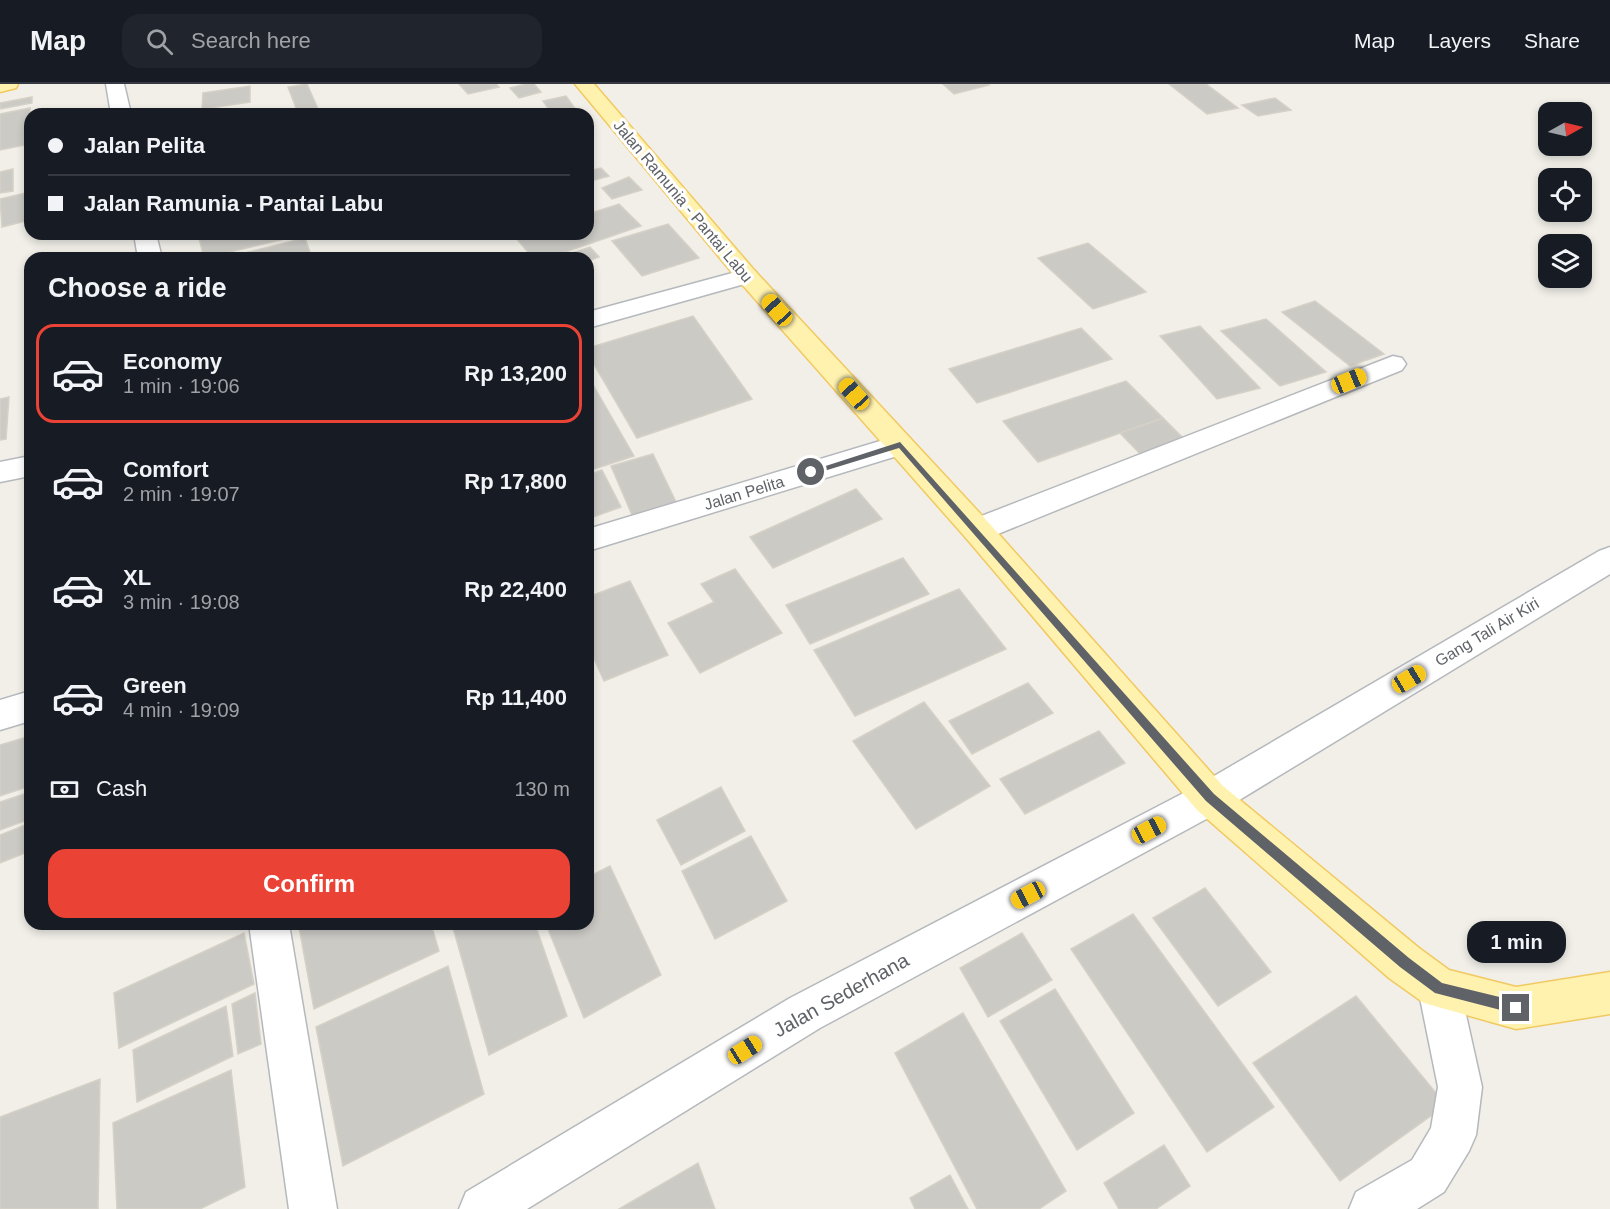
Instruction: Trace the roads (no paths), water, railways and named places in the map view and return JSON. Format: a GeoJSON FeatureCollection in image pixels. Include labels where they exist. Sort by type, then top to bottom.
{"type":"FeatureCollection","features":[{"type":"Feature","properties":{"kind":"main road"},"geometry":{"type":"LineString","coordinates":[[0,86],[9,84]]}},
{"type":"Feature","properties":{"kind":"main road","name":"Jalan Ramunia - Pantai Labu"},"geometry":{"type":"LineString","coordinates":[[584,84],[747,276],[977,530],[1210,798],[1404,963],[1439,988],[1516,1008],[1610,993]]}},
{"type":"Feature","properties":{"kind":"street"},"geometry":{"type":"LineString","coordinates":[[115,84],[120,108]]}},
{"type":"Feature","properties":{"kind":"street"},"geometry":{"type":"LineString","coordinates":[[594,318],[747,276]]}},
{"type":"Feature","properties":{"kind":"street"},"geometry":{"type":"LineString","coordinates":[[977,530],[1393,364]]}},
{"type":"Feature","properties":{"kind":"street","name":"Jalan Pelita"},"geometry":{"type":"LineString","coordinates":[[594,538],[900,445]]}},
{"type":"Feature","properties":{"kind":"street"},"geometry":{"type":"LineString","coordinates":[[0,472],[24,467]]}},
{"type":"Feature","properties":{"kind":"street","name":"Gang Tali Air Kiri"},"geometry":{"type":"LineString","coordinates":[[1210,798],[1610,559]]}},
{"type":"Feature","properties":{"kind":"street"},"geometry":{"type":"LineString","coordinates":[[0,715],[24,708]]}},
{"type":"Feature","properties":{"kind":"street","name":"Jalan Sederhana"},"geometry":{"type":"LineString","coordinates":[[483,1209],[805,1013],[1210,798]]}},
{"type":"Feature","properties":{"kind":"street"},"geometry":{"type":"LineString","coordinates":[[270,930],[313,1209]]}},
{"type":"Feature","properties":{"kind":"street"},"geometry":{"type":"LineString","coordinates":[[1373,1209],[1428,1176],[1454,1135],[1460,1088],[1439,988]]}}]}
